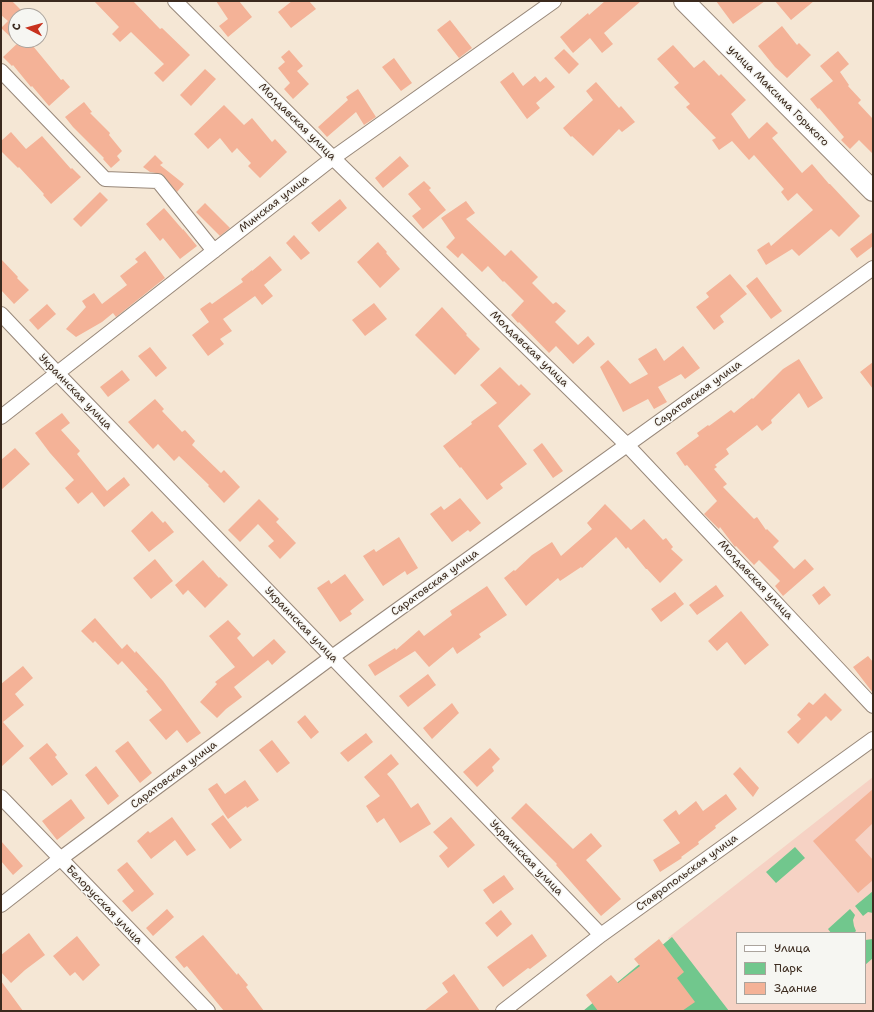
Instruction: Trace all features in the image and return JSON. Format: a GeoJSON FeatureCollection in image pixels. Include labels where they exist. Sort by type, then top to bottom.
{"type":"FeatureCollection","features":[{"type":"Feature","properties":{"kind":"main road","name":"улица Максима Горького"},"geometry":{"type":"LineString","coordinates":[[684,1],[873,191]]}},
{"type":"Feature","properties":{"kind":"street","name":"Молдавская улица"},"geometry":{"type":"LineString","coordinates":[[175,1],[333,158],[627,445],[873,706]]}},
{"type":"Feature","properties":{"kind":"street","name":"Минская улица"},"geometry":{"type":"LineString","coordinates":[[1,417],[333,158],[554,1]]}},
{"type":"Feature","properties":{"kind":"street"},"geometry":{"type":"LineString","coordinates":[[1,71],[105,179],[158,181],[214,251]]}},
{"type":"Feature","properties":{"kind":"street","name":"Саратовская улица"},"geometry":{"type":"LineString","coordinates":[[1,905],[60,859],[332,657],[873,268]]}},
{"type":"Feature","properties":{"kind":"street","name":"Украинская улица"},"geometry":{"type":"LineString","coordinates":[[1,314],[601,935]]}},
{"type":"Feature","properties":{"kind":"street","name":"Ставропольская улица"},"geometry":{"type":"LineString","coordinates":[[503,1011],[601,935],[873,739]]}},
{"type":"Feature","properties":{"kind":"street","name":"Белорусская улица"},"geometry":{"type":"LineString","coordinates":[[1,797],[208,1011]]}},
{"type":"Feature","properties":{"kind":"shaded area"},"geometry":{"type":"Polygon","coordinates":[[[873,777],[873,1011],[725,1011],[668,938],[873,777]]]}},
{"type":"Feature","properties":{"kind":"green space"},"geometry":{"type":"Polygon","coordinates":[[[795,847],[805,858],[776,883],[766,872],[795,847]]]}},
{"type":"Feature","properties":{"kind":"green space"},"geometry":{"type":"Polygon","coordinates":[[[873,891],[873,913],[868,912],[863,916],[855,906],[873,891]]]}},
{"type":"Feature","properties":{"kind":"green space"},"geometry":{"type":"Polygon","coordinates":[[[850,909],[855,915],[853,920],[855,932],[830,932],[828,929],[850,909]]]}},
{"type":"Feature","properties":{"kind":"green space"},"geometry":{"type":"Polygon","coordinates":[[[672,937],[729,1011],[583,1011],[672,937]]]}},
{"type":"Feature","properties":{"kind":"green space"},"geometry":{"type":"Polygon","coordinates":[[[873,939],[873,958],[866,964],[866,940],[873,939]]]}},
{"type":"Feature","properties":{"kind":"building"},"geometry":{"type":"Polygon","coordinates":[[[1,1],[12,1],[19,8],[8,8],[8,21],[1,15],[1,1]]]}},
{"type":"Feature","properties":{"kind":"building"},"geometry":{"type":"Polygon","coordinates":[[[94,1],[133,1],[160,29],[162,28],[190,55],[163,82],[154,73],[164,64],[131,32],[120,42],[112,34],[119,27],[94,1]]]}},
{"type":"Feature","properties":{"kind":"building"},"geometry":{"type":"Polygon","coordinates":[[[216,1],[239,1],[252,17],[228,37],[219,26],[228,19],[216,1]]]}},
{"type":"Feature","properties":{"kind":"building"},"geometry":{"type":"Polygon","coordinates":[[[292,1],[309,1],[316,9],[291,28],[278,12],[292,1]]]}},
{"type":"Feature","properties":{"kind":"building"},"geometry":{"type":"Polygon","coordinates":[[[605,1],[641,1],[604,33],[613,44],[602,53],[590,38],[573,53],[560,37],[588,13],[589,15],[605,1]]]}},
{"type":"Feature","properties":{"kind":"building"},"geometry":{"type":"Polygon","coordinates":[[[716,1],[765,1],[733,24],[716,1]]]}},
{"type":"Feature","properties":{"kind":"building"},"geometry":{"type":"Polygon","coordinates":[[[775,1],[814,1],[791,20],[775,1]]]}},
{"type":"Feature","properties":{"kind":"building"},"geometry":{"type":"Polygon","coordinates":[[[450,20],[472,48],[459,58],[437,30],[450,20]]]}},
{"type":"Feature","properties":{"kind":"building"},"geometry":{"type":"Polygon","coordinates":[[[8,21],[8,35],[1,28],[8,21]]]}},
{"type":"Feature","properties":{"kind":"building"},"geometry":{"type":"Polygon","coordinates":[[[782,26],[797,45],[799,43],[811,55],[787,78],[775,67],[758,46],[782,26]]]}},
{"type":"Feature","properties":{"kind":"building"},"geometry":{"type":"Polygon","coordinates":[[[673,45],[694,68],[704,60],[719,76],[721,74],[746,100],[731,114],[749,139],[767,122],[778,133],[772,138],[802,173],[812,164],[860,216],[839,237],[831,229],[799,256],[792,249],[766,265],[757,250],[769,242],[771,246],[813,210],[797,193],[788,201],[781,192],[784,189],[754,155],[749,160],[732,141],[719,150],[712,140],[716,138],[686,107],[690,104],[674,87],[679,83],[657,59],[673,45]]]}},
{"type":"Feature","properties":{"kind":"building"},"geometry":{"type":"Polygon","coordinates":[[[13,48],[35,48],[61,80],[63,79],[70,87],[49,106],[13,65],[12,66],[3,57],[13,48]]]}},
{"type":"Feature","properties":{"kind":"building"},"geometry":{"type":"Polygon","coordinates":[[[564,49],[579,64],[569,74],[554,58],[564,49]]]}},
{"type":"Feature","properties":{"kind":"building"},"geometry":{"type":"Polygon","coordinates":[[[289,50],[303,66],[297,71],[309,84],[293,99],[284,89],[290,83],[278,68],[285,62],[281,57],[289,50]]]}},
{"type":"Feature","properties":{"kind":"building"},"geometry":{"type":"Polygon","coordinates":[[[838,51],[849,64],[840,72],[849,85],[848,86],[861,100],[858,103],[873,119],[873,154],[859,140],[850,149],[841,140],[844,137],[810,99],[833,81],[820,66],[838,51]]]}},
{"type":"Feature","properties":{"kind":"building"},"geometry":{"type":"Polygon","coordinates":[[[394,58],[412,83],[401,91],[382,67],[394,58]]]}},
{"type":"Feature","properties":{"kind":"building"},"geometry":{"type":"Polygon","coordinates":[[[205,69],[216,79],[191,106],[180,95],[205,69]]]}},
{"type":"Feature","properties":{"kind":"building"},"geometry":{"type":"Polygon","coordinates":[[[513,72],[523,86],[535,76],[540,82],[546,77],[555,87],[536,103],[540,108],[527,119],[500,82],[513,72]]]}},
{"type":"Feature","properties":{"kind":"building"},"geometry":{"type":"Polygon","coordinates":[[[596,82],[619,108],[621,106],[635,122],[622,132],[619,129],[593,156],[563,128],[593,100],[586,91],[596,82]]]}},
{"type":"Feature","properties":{"kind":"building"},"geometry":{"type":"Polygon","coordinates":[[[358,89],[376,117],[364,125],[356,112],[327,137],[318,127],[348,100],[346,97],[358,89]]]}},
{"type":"Feature","properties":{"kind":"building"},"geometry":{"type":"Polygon","coordinates":[[[84,102],[92,112],[90,113],[110,133],[109,135],[122,151],[117,156],[120,160],[111,168],[103,159],[104,158],[65,117],[84,102]]]}},
{"type":"Feature","properties":{"kind":"building"},"geometry":{"type":"Polygon","coordinates":[[[224,105],[244,125],[252,118],[272,142],[275,139],[287,152],[260,178],[248,166],[251,163],[237,148],[232,153],[220,138],[208,149],[194,134],[224,105]]]}},
{"type":"Feature","properties":{"kind":"building"},"geometry":{"type":"Polygon","coordinates":[[[11,132],[26,149],[42,136],[71,169],[72,168],[81,177],[51,204],[43,195],[44,194],[19,167],[18,168],[1,151],[1,141],[11,132]]]}},
{"type":"Feature","properties":{"kind":"building"},"geometry":{"type":"Polygon","coordinates":[[[155,155],[163,163],[160,165],[184,184],[177,192],[162,174],[150,172],[143,167],[155,155]]]}},
{"type":"Feature","properties":{"kind":"building"},"geometry":{"type":"Polygon","coordinates":[[[400,156],[409,166],[383,188],[375,178],[400,156]]]}},
{"type":"Feature","properties":{"kind":"building"},"geometry":{"type":"Polygon","coordinates":[[[424,181],[431,188],[429,190],[446,210],[423,229],[412,216],[421,209],[408,194],[424,181]]]}},
{"type":"Feature","properties":{"kind":"building"},"geometry":{"type":"Polygon","coordinates":[[[100,192],[108,200],[81,227],[73,219],[100,192]]]}},
{"type":"Feature","properties":{"kind":"building"},"geometry":{"type":"Polygon","coordinates":[[[340,199],[347,208],[319,232],[311,223],[340,199]]]}},
{"type":"Feature","properties":{"kind":"building"},"geometry":{"type":"Polygon","coordinates":[[[466,201],[475,213],[466,219],[505,256],[511,250],[538,277],[532,283],[553,304],[556,302],[566,311],[555,322],[578,345],[588,336],[595,344],[573,364],[556,346],[549,353],[511,315],[524,301],[488,266],[482,272],[462,253],[458,258],[446,247],[455,238],[441,218],[466,201]]]}},
{"type":"Feature","properties":{"kind":"building"},"geometry":{"type":"Polygon","coordinates":[[[205,203],[230,228],[220,236],[196,212],[205,203]]]}},
{"type":"Feature","properties":{"kind":"building"},"geometry":{"type":"Polygon","coordinates":[[[164,208],[197,246],[180,259],[163,238],[160,241],[146,224],[164,208]]]}},
{"type":"Feature","properties":{"kind":"building"},"geometry":{"type":"Polygon","coordinates":[[[873,232],[873,246],[857,258],[850,249],[873,232]]]}},
{"type":"Feature","properties":{"kind":"building"},"geometry":{"type":"Polygon","coordinates":[[[294,235],[310,253],[301,260],[286,243],[294,235]]]}},
{"type":"Feature","properties":{"kind":"building"},"geometry":{"type":"Polygon","coordinates":[[[378,242],[400,269],[380,288],[357,262],[378,242]]]}},
{"type":"Feature","properties":{"kind":"building"},"geometry":{"type":"Polygon","coordinates":[[[145,251],[165,278],[116,317],[113,313],[102,322],[76,337],[66,329],[86,307],[82,301],[94,293],[102,304],[127,285],[120,276],[138,262],[135,259],[145,251]]]}},
{"type":"Feature","properties":{"kind":"building"},"geometry":{"type":"Polygon","coordinates":[[[270,256],[282,270],[264,285],[273,296],[262,305],[255,296],[223,319],[232,331],[220,339],[224,344],[208,356],[192,335],[209,322],[200,309],[210,302],[212,304],[243,282],[241,279],[270,256]]]}},
{"type":"Feature","properties":{"kind":"building"},"geometry":{"type":"Polygon","coordinates":[[[1,259],[29,290],[14,304],[1,290],[1,259]]]}},
{"type":"Feature","properties":{"kind":"building"},"geometry":{"type":"Polygon","coordinates":[[[730,274],[747,294],[720,316],[724,322],[714,330],[696,307],[709,297],[706,293],[730,274]]]}},
{"type":"Feature","properties":{"kind":"building"},"geometry":{"type":"Polygon","coordinates":[[[757,277],[782,311],[771,319],[746,286],[757,277]]]}},
{"type":"Feature","properties":{"kind":"building"},"geometry":{"type":"Polygon","coordinates":[[[374,303],[387,319],[365,336],[352,320],[374,303]]]}},
{"type":"Feature","properties":{"kind":"building"},"geometry":{"type":"Polygon","coordinates":[[[47,304],[56,314],[38,330],[29,320],[47,304]]]}},
{"type":"Feature","properties":{"kind":"building"},"geometry":{"type":"Polygon","coordinates":[[[442,307],[480,349],[455,375],[415,335],[442,307]]]}},
{"type":"Feature","properties":{"kind":"building"},"geometry":{"type":"Polygon","coordinates":[[[683,346],[700,368],[685,379],[681,374],[658,387],[667,402],[654,409],[648,399],[623,412],[600,367],[608,360],[630,384],[648,374],[638,359],[656,348],[664,361],[683,346]]]}},
{"type":"Feature","properties":{"kind":"building"},"geometry":{"type":"Polygon","coordinates":[[[150,347],[167,368],[156,377],[138,356],[150,347]]]}},
{"type":"Feature","properties":{"kind":"building"},"geometry":{"type":"Polygon","coordinates":[[[799,359],[823,398],[808,408],[799,393],[771,420],[772,423],[762,431],[757,425],[726,449],[729,454],[715,465],[717,467],[714,469],[727,484],[723,487],[754,519],[757,517],[766,530],[767,529],[779,541],[773,547],[794,569],[805,559],[814,569],[783,596],[775,586],[780,581],[759,560],[754,565],[736,546],[735,547],[720,527],[719,529],[704,514],[717,501],[687,465],[685,466],[676,453],[699,436],[697,433],[708,425],[709,426],[731,410],[734,413],[752,398],[753,399],[783,369],[799,359]]]}},
{"type":"Feature","properties":{"kind":"building"},"geometry":{"type":"Polygon","coordinates":[[[873,362],[873,389],[860,372],[873,362]]]}},
{"type":"Feature","properties":{"kind":"building"},"geometry":{"type":"Polygon","coordinates":[[[500,367],[519,386],[521,384],[531,394],[498,426],[527,464],[500,484],[503,488],[487,500],[443,446],[472,424],[471,422],[497,403],[480,385],[500,367]]]}},
{"type":"Feature","properties":{"kind":"building"},"geometry":{"type":"Polygon","coordinates":[[[122,370],[130,380],[108,397],[100,387],[122,370]]]}},
{"type":"Feature","properties":{"kind":"building"},"geometry":{"type":"Polygon","coordinates":[[[155,399],[164,409],[162,411],[182,432],[185,430],[195,441],[192,445],[221,473],[224,470],[240,487],[224,503],[208,486],[209,485],[179,456],[174,461],[158,444],[153,449],[128,422],[155,399]]]}},
{"type":"Feature","properties":{"kind":"building"},"geometry":{"type":"Polygon","coordinates":[[[62,413],[70,423],[61,430],[80,451],[77,454],[107,491],[124,477],[130,485],[104,507],[92,492],[78,504],[65,488],[74,480],[50,453],[35,433],[62,413]]]}},
{"type":"Feature","properties":{"kind":"building"},"geometry":{"type":"Polygon","coordinates":[[[542,443],[563,471],[553,478],[533,450],[542,443]]]}},
{"type":"Feature","properties":{"kind":"building"},"geometry":{"type":"Polygon","coordinates":[[[15,448],[30,464],[1,490],[1,460],[15,448]]]}},
{"type":"Feature","properties":{"kind":"building"},"geometry":{"type":"Polygon","coordinates":[[[460,498],[481,523],[470,532],[468,530],[452,542],[430,514],[441,506],[444,510],[460,498]]]}},
{"type":"Feature","properties":{"kind":"building"},"geometry":{"type":"Polygon","coordinates":[[[259,499],[279,519],[276,522],[296,543],[280,559],[268,546],[274,541],[258,524],[240,542],[228,530],[259,499]]]}},
{"type":"Feature","properties":{"kind":"building"},"geometry":{"type":"Polygon","coordinates":[[[605,504],[631,530],[644,519],[663,540],[666,538],[673,547],[671,549],[683,560],[660,583],[628,547],[626,549],[616,537],[582,568],[581,567],[560,581],[558,578],[526,606],[504,578],[514,570],[515,571],[532,555],[552,542],[561,556],[592,529],[587,523],[605,504]]]}},
{"type":"Feature","properties":{"kind":"building"},"geometry":{"type":"Polygon","coordinates":[[[152,511],[163,523],[165,521],[174,532],[149,552],[131,531],[152,511]]]}},
{"type":"Feature","properties":{"kind":"building"},"geometry":{"type":"Polygon","coordinates":[[[399,537],[418,568],[407,575],[405,571],[383,586],[363,556],[374,549],[376,552],[399,537]]]}},
{"type":"Feature","properties":{"kind":"building"},"geometry":{"type":"Polygon","coordinates":[[[155,559],[173,581],[151,599],[133,578],[155,559]]]}},
{"type":"Feature","properties":{"kind":"building"},"geometry":{"type":"Polygon","coordinates":[[[203,560],[219,578],[220,577],[228,585],[205,608],[188,590],[183,595],[175,585],[203,560]]]}},
{"type":"Feature","properties":{"kind":"building"},"geometry":{"type":"Polygon","coordinates":[[[345,574],[364,600],[350,611],[352,614],[340,622],[317,588],[329,580],[331,584],[345,574]]]}},
{"type":"Feature","properties":{"kind":"building"},"geometry":{"type":"Polygon","coordinates":[[[716,585],[724,596],[697,615],[689,605],[716,585]]]}},
{"type":"Feature","properties":{"kind":"building"},"geometry":{"type":"Polygon","coordinates":[[[487,586],[507,615],[479,634],[481,637],[457,654],[453,647],[429,667],[415,651],[375,676],[368,665],[395,648],[396,650],[419,630],[424,636],[452,615],[450,611],[487,586]]]}},
{"type":"Feature","properties":{"kind":"building"},"geometry":{"type":"Polygon","coordinates":[[[824,586],[831,595],[819,605],[812,595],[824,586]]]}},
{"type":"Feature","properties":{"kind":"building"},"geometry":{"type":"Polygon","coordinates":[[[675,592],[684,604],[661,622],[651,609],[675,592]]]}},
{"type":"Feature","properties":{"kind":"building"},"geometry":{"type":"Polygon","coordinates":[[[741,611],[769,645],[745,665],[727,642],[717,651],[708,641],[741,611]]]}},
{"type":"Feature","properties":{"kind":"building"},"geometry":{"type":"Polygon","coordinates":[[[95,618],[122,649],[127,644],[135,653],[136,651],[163,681],[201,733],[187,743],[177,730],[166,740],[149,720],[162,710],[146,691],[148,690],[122,661],[118,665],[95,641],[93,643],[81,631],[95,618]]]}},
{"type":"Feature","properties":{"kind":"building"},"geometry":{"type":"Polygon","coordinates":[[[228,620],[241,634],[237,638],[253,657],[274,639],[286,652],[272,665],[268,660],[234,687],[242,697],[217,718],[200,702],[217,684],[215,682],[235,667],[209,636],[228,620]]]}},
{"type":"Feature","properties":{"kind":"building"},"geometry":{"type":"Polygon","coordinates":[[[868,656],[873,662],[873,693],[853,667],[868,656]]]}},
{"type":"Feature","properties":{"kind":"building"},"geometry":{"type":"Polygon","coordinates":[[[23,666],[33,678],[15,694],[24,705],[3,722],[24,746],[1,767],[1,684],[23,666]]]}},
{"type":"Feature","properties":{"kind":"building"},"geometry":{"type":"Polygon","coordinates":[[[428,674],[436,685],[408,707],[399,696],[428,674]]]}},
{"type":"Feature","properties":{"kind":"building"},"geometry":{"type":"Polygon","coordinates":[[[825,693],[842,710],[831,721],[826,716],[798,744],[787,732],[801,719],[797,715],[809,702],[813,705],[825,693]]]}},
{"type":"Feature","properties":{"kind":"building"},"geometry":{"type":"Polygon","coordinates":[[[452,703],[459,713],[432,739],[423,728],[452,703]]]}},
{"type":"Feature","properties":{"kind":"building"},"geometry":{"type":"Polygon","coordinates":[[[305,715],[319,732],[311,739],[297,722],[305,715]]]}},
{"type":"Feature","properties":{"kind":"building"},"geometry":{"type":"Polygon","coordinates":[[[366,733],[373,742],[348,762],[340,753],[366,733]]]}},
{"type":"Feature","properties":{"kind":"building"},"geometry":{"type":"Polygon","coordinates":[[[272,740],[290,763],[277,773],[259,750],[272,740]]]}},
{"type":"Feature","properties":{"kind":"building"},"geometry":{"type":"Polygon","coordinates":[[[128,741],[152,773],[140,783],[115,751],[128,741]]]}},
{"type":"Feature","properties":{"kind":"building"},"geometry":{"type":"Polygon","coordinates":[[[47,743],[57,755],[55,757],[68,774],[52,786],[29,758],[47,743]]]}},
{"type":"Feature","properties":{"kind":"building"},"geometry":{"type":"Polygon","coordinates":[[[490,748],[500,759],[492,767],[494,771],[477,787],[463,772],[490,748]]]}},
{"type":"Feature","properties":{"kind":"building"},"geometry":{"type":"Polygon","coordinates":[[[391,754],[399,764],[387,774],[411,808],[418,803],[431,824],[400,843],[384,818],[377,823],[366,806],[380,796],[364,777],[391,754]]]}},
{"type":"Feature","properties":{"kind":"building"},"geometry":{"type":"Polygon","coordinates":[[[96,766],[119,796],[108,805],[85,775],[96,766]]]}},
{"type":"Feature","properties":{"kind":"building"},"geometry":{"type":"Polygon","coordinates":[[[740,767],[759,788],[753,797],[733,774],[740,767]]]}},
{"type":"Feature","properties":{"kind":"building"},"geometry":{"type":"Polygon","coordinates":[[[245,780],[259,800],[247,808],[246,806],[228,819],[208,789],[217,783],[225,794],[245,780]]]}},
{"type":"Feature","properties":{"kind":"building"},"geometry":{"type":"Polygon","coordinates":[[[873,789],[873,823],[855,840],[873,860],[873,880],[858,893],[813,841],[873,789]]]}},
{"type":"Feature","properties":{"kind":"building"},"geometry":{"type":"Polygon","coordinates":[[[726,794],[737,809],[715,826],[716,828],[698,842],[699,844],[681,857],[682,858],[660,872],[653,860],[680,843],[663,820],[676,810],[679,815],[696,801],[703,811],[726,794]]]}},
{"type":"Feature","properties":{"kind":"building"},"geometry":{"type":"Polygon","coordinates":[[[71,799],[85,818],[57,840],[42,821],[71,799]]]}},
{"type":"Feature","properties":{"kind":"building"},"geometry":{"type":"Polygon","coordinates":[[[526,803],[573,849],[591,833],[602,846],[586,860],[621,899],[601,916],[556,865],[557,864],[511,818],[526,803]]]}},
{"type":"Feature","properties":{"kind":"building"},"geometry":{"type":"Polygon","coordinates":[[[223,815],[242,840],[230,849],[211,824],[223,815]]]}},
{"type":"Feature","properties":{"kind":"building"},"geometry":{"type":"Polygon","coordinates":[[[172,817],[196,850],[187,856],[175,840],[151,859],[137,841],[148,831],[150,833],[172,817]]]}},
{"type":"Feature","properties":{"kind":"building"},"geometry":{"type":"Polygon","coordinates":[[[451,817],[475,845],[448,868],[439,856],[448,848],[433,832],[451,817]]]}},
{"type":"Feature","properties":{"kind":"building"},"geometry":{"type":"Polygon","coordinates":[[[1,841],[23,866],[13,875],[1,861],[1,841]]]}},
{"type":"Feature","properties":{"kind":"building"},"geometry":{"type":"Polygon","coordinates":[[[127,862],[154,894],[132,912],[122,901],[134,891],[117,870],[127,862]]]}},
{"type":"Feature","properties":{"kind":"building"},"geometry":{"type":"Polygon","coordinates":[[[504,875],[514,889],[493,904],[483,890],[504,875]]]}},
{"type":"Feature","properties":{"kind":"building"},"geometry":{"type":"Polygon","coordinates":[[[167,909],[174,917],[153,936],[146,928],[167,909]]]}},
{"type":"Feature","properties":{"kind":"building"},"geometry":{"type":"Polygon","coordinates":[[[501,910],[512,924],[497,937],[485,923],[501,910]]]}},
{"type":"Feature","properties":{"kind":"building"},"geometry":{"type":"Polygon","coordinates":[[[29,933],[45,955],[11,983],[1,972],[1,955],[29,933]]]}},
{"type":"Feature","properties":{"kind":"building"},"geometry":{"type":"Polygon","coordinates":[[[532,934],[547,956],[503,987],[487,967],[532,934]]]}},
{"type":"Feature","properties":{"kind":"building"},"geometry":{"type":"Polygon","coordinates":[[[203,935],[237,975],[238,973],[248,985],[246,987],[264,1011],[224,1011],[187,966],[184,968],[175,957],[203,935]]]}},
{"type":"Feature","properties":{"kind":"building"},"geometry":{"type":"Polygon","coordinates":[[[77,936],[100,965],[83,981],[75,972],[70,976],[53,956],[77,936]]]}},
{"type":"Feature","properties":{"kind":"building"},"geometry":{"type":"Polygon","coordinates":[[[659,939],[684,972],[677,978],[695,1002],[682,1011],[598,1011],[586,995],[611,975],[618,983],[640,966],[634,959],[659,939]]]}},
{"type":"Feature","properties":{"kind":"building"},"geometry":{"type":"Polygon","coordinates":[[[454,974],[480,1011],[424,1011],[448,992],[442,983],[454,974]]]}},
{"type":"Feature","properties":{"kind":"building"},"geometry":{"type":"Polygon","coordinates":[[[1,981],[23,1011],[1,1011],[1,981]]]}}]}
